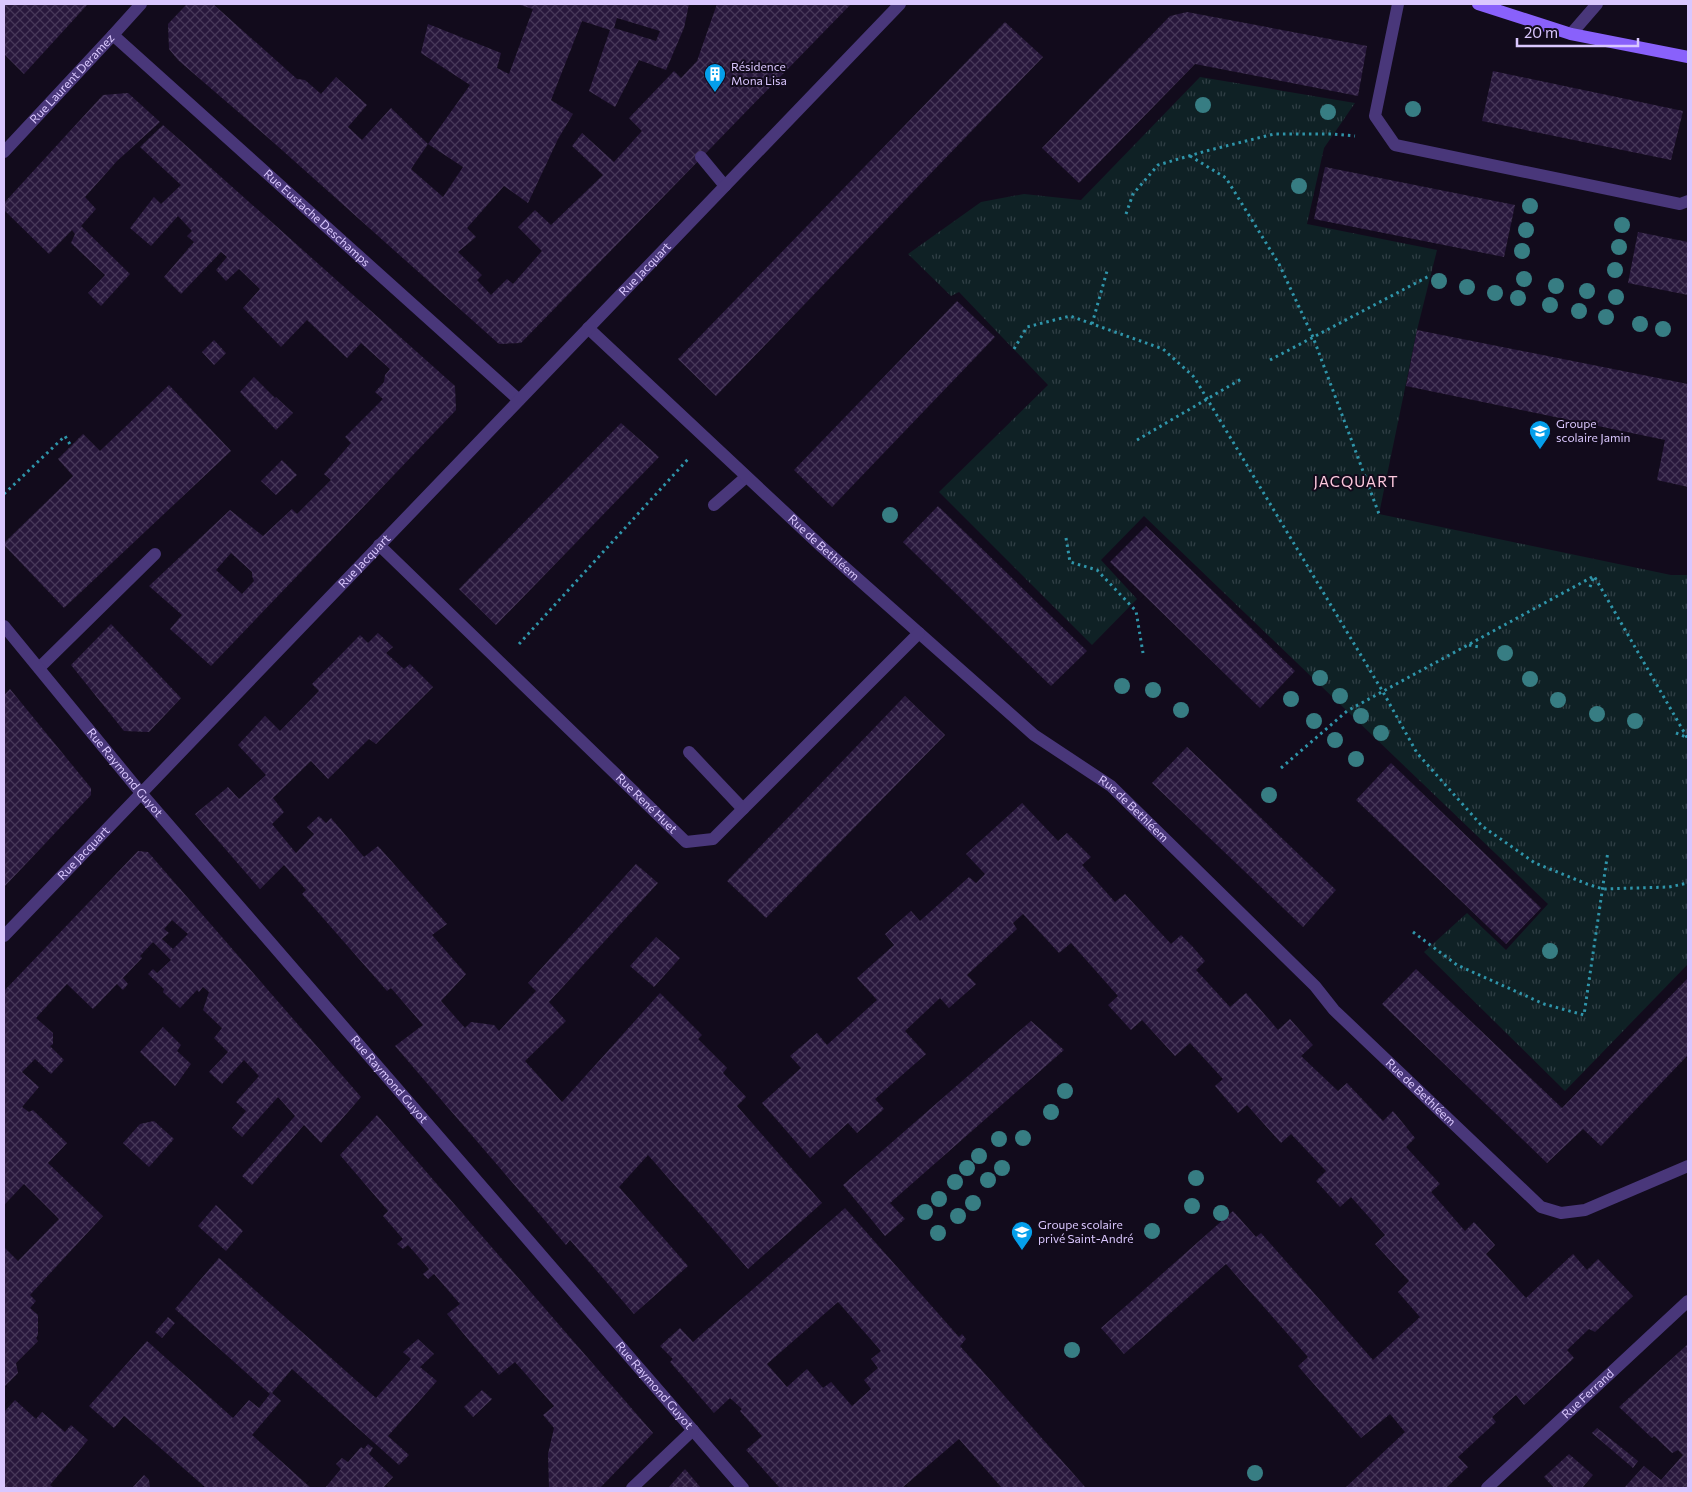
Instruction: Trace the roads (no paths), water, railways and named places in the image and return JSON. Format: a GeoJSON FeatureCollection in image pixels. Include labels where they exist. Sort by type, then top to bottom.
{"type":"FeatureCollection","features":[{"type":"Feature","properties":{"kind":"street","name":"Rue Laurent Deramez"},"geometry":{"type":"LineString","coordinates":[[4,152],[141,4]]}},
{"type":"Feature","properties":{"kind":"street","name":"Rue Jacquart"},"geometry":{"type":"LineString","coordinates":[[4,936],[900,4]]}},
{"type":"Feature","properties":{"kind":"street"},"geometry":{"type":"LineString","coordinates":[[1398,4],[1375,116],[1395,145],[1680,204],[1688,201]]}},
{"type":"Feature","properties":{"kind":"street"},"geometry":{"type":"LineString","coordinates":[[1478,4],[1571,34],[1688,57]]}},
{"type":"Feature","properties":{"kind":"street"},"geometry":{"type":"LineString","coordinates":[[1571,34],[1598,4]]}},
{"type":"Feature","properties":{"kind":"street","name":"Rue Eustache Deschamps"},"geometry":{"type":"LineString","coordinates":[[114,35],[519,400]]}},
{"type":"Feature","properties":{"kind":"street"},"geometry":{"type":"LineString","coordinates":[[701,157],[725,186]]}},
{"type":"Feature","properties":{"kind":"street","name":"Rue de Bethléem"},"geometry":{"type":"LineString","coordinates":[[588,328],[822,547],[1034,735],[1111,786],[1316,986],[1334,1010],[1541,1207],[1561,1213],[1585,1210],[1688,1166]]}},
{"type":"Feature","properties":{"kind":"street"},"geometry":{"type":"LineString","coordinates":[[714,505],[746,476]]}},
{"type":"Feature","properties":{"kind":"street","name":"Rue René Huet"},"geometry":{"type":"LineString","coordinates":[[379,545],[686,842],[713,839],[918,633]]}},
{"type":"Feature","properties":{"kind":"street"},"geometry":{"type":"LineString","coordinates":[[38,668],[155,554]]}},
{"type":"Feature","properties":{"kind":"street","name":"Rue Raymond Guyot"},"geometry":{"type":"LineString","coordinates":[[4,626],[141,794],[743,1488]]}},
{"type":"Feature","properties":{"kind":"street"},"geometry":{"type":"LineString","coordinates":[[689,752],[743,809]]}},
{"type":"Feature","properties":{"kind":"street","name":"Rue Ferrand"},"geometry":{"type":"LineString","coordinates":[[1487,1488],[1688,1301]]}},
{"type":"Feature","properties":{"kind":"street"},"geometry":{"type":"LineString","coordinates":[[632,1488],[693,1430]]}},
{"type":"Feature","properties":{"kind":"place","name":"Résidence Mona Lisa"},"geometry":{"type":"Point","coordinates":[715,93]}},
{"type":"Feature","properties":{"kind":"place","name":"Groupe scolaire Jamin"},"geometry":{"type":"Point","coordinates":[1540,450]}},
{"type":"Feature","properties":{"kind":"place","name":"Groupe scolaire privé Saint-André"},"geometry":{"type":"Point","coordinates":[1022,1251]}},
{"type":"Feature","properties":{"kind":"district","name":"JACQUART"},"geometry":{"type":"Point","coordinates":[1356,482]}}]}
